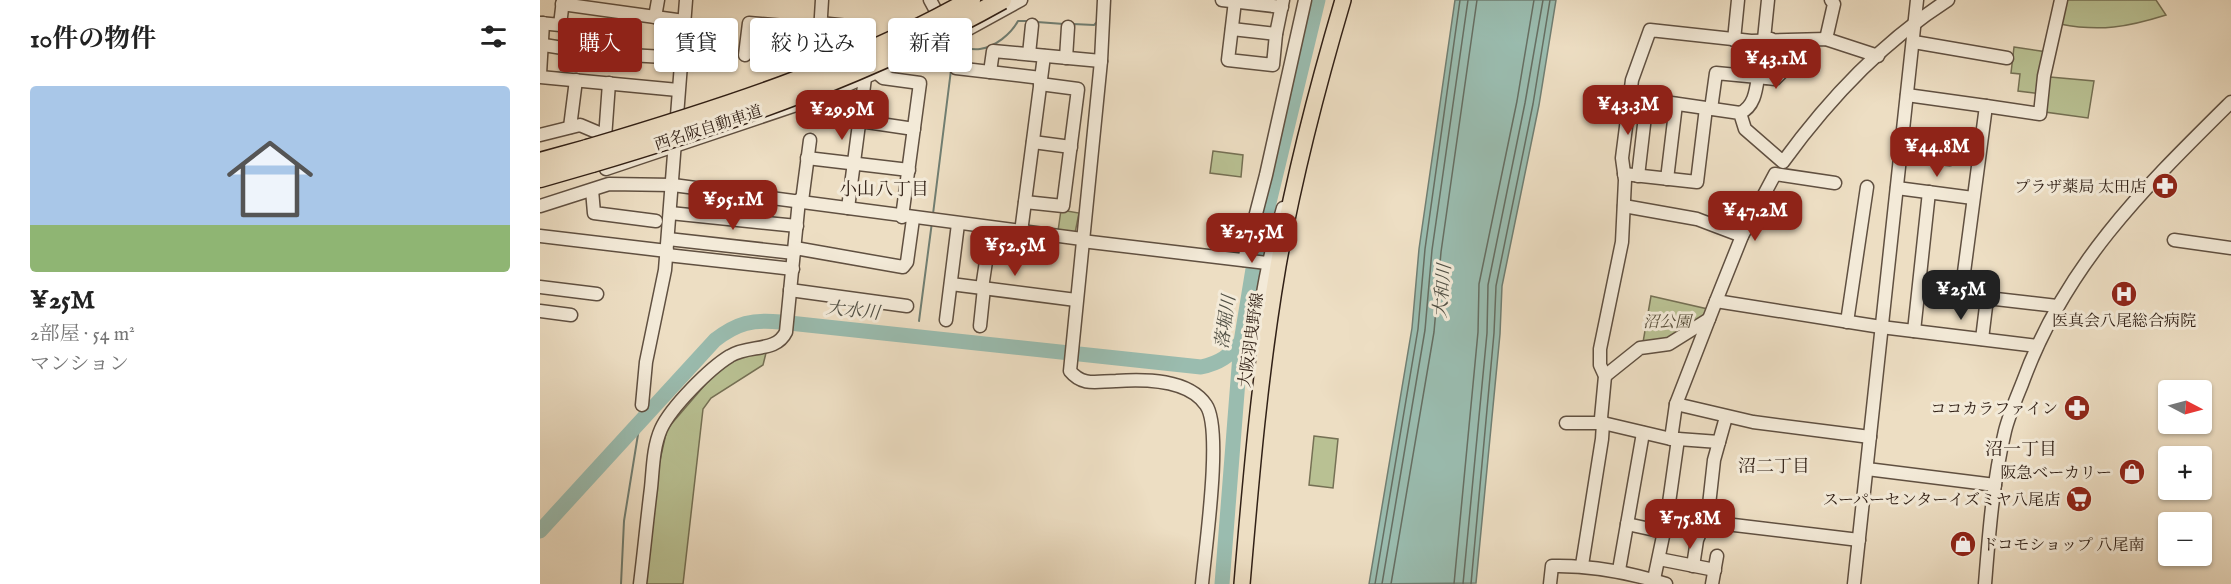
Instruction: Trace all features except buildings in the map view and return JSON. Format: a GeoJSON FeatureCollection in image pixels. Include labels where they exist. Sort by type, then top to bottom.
{"type":"FeatureCollection","features":[{"type":"Feature","properties":{"kind":"highway","name":"西名阪自動車道"},"geometry":{"type":"LineString","coordinates":[[540,178],[595,154],[793,82],[868,50],[971,0]]}},
{"type":"Feature","properties":{"kind":"highway","name":"西名阪自動車道"},"geometry":{"type":"LineString","coordinates":[[540,162],[595,154],[698,132],[804,94],[940,33],[1002,0]]}},
{"type":"Feature","properties":{"kind":"highway"},"geometry":{"type":"LineString","coordinates":[[540,185],[595,154]]}},
{"type":"Feature","properties":{"kind":"main road","name":"大阪羽曳野線"},"geometry":{"type":"LineString","coordinates":[[1242,584],[1265,360],[1278,265],[1310,114],[1342,0]]}},
{"type":"Feature","properties":{"kind":"street"},"geometry":{"type":"LineString","coordinates":[[655,17],[658,0]]}},
{"type":"Feature","properties":{"kind":"street"},"geometry":{"type":"LineString","coordinates":[[684,18],[686,0]]}},
{"type":"Feature","properties":{"kind":"street"},"geometry":{"type":"LineString","coordinates":[[821,18],[822,0]]}},
{"type":"Feature","properties":{"kind":"street"},"geometry":{"type":"LineString","coordinates":[[876,33],[933,5],[956,0]]}},
{"type":"Feature","properties":{"kind":"street"},"geometry":{"type":"LineString","coordinates":[[595,154],[674,148],[762,119],[871,76],[941,44],[1021,0]]}},
{"type":"Feature","properties":{"kind":"street"},"geometry":{"type":"LineString","coordinates":[[1104,0],[1101,61],[1069,361],[1070,371],[1081,381],[1131,380],[1177,385],[1197,396],[1206,405],[1210,413],[1214,439],[1202,584]]}},
{"type":"Feature","properties":{"kind":"street"},"geometry":{"type":"LineString","coordinates":[[1245,260],[1305,0]]}},
{"type":"Feature","properties":{"kind":"street"},"geometry":{"type":"LineString","coordinates":[[1734,40],[1738,0]]}},
{"type":"Feature","properties":{"kind":"street"},"geometry":{"type":"LineString","coordinates":[[1630,97],[1744,112],[1756,96],[1762,78],[1767,39],[1768,0]]}},
{"type":"Feature","properties":{"kind":"street"},"geometry":{"type":"LineString","coordinates":[[1826,39],[1834,4],[1831,0]]}},
{"type":"Feature","properties":{"kind":"street"},"geometry":{"type":"LineString","coordinates":[[1854,584],[1917,0]]}},
{"type":"Feature","properties":{"kind":"street"},"geometry":{"type":"LineString","coordinates":[[1740,113],[1745,129],[1783,162],[1808,127],[1878,56],[1916,20],[1948,0]]}},
{"type":"Feature","properties":{"kind":"street"},"geometry":{"type":"LineString","coordinates":[[1906,95],[2040,114],[2049,52],[2058,24],[2061,0]]}},
{"type":"Feature","properties":{"kind":"street"},"geometry":{"type":"LineString","coordinates":[[1228,1],[1251,2],[1282,3],[1273,65],[1228,60],[1232,29],[1228,1]]}},
{"type":"Feature","properties":{"kind":"street"},"geometry":{"type":"LineString","coordinates":[[662,18],[562,2],[560,25],[542,23],[544,45],[540,76],[678,90]]}},
{"type":"Feature","properties":{"kind":"street"},"geometry":{"type":"LineString","coordinates":[[745,55],[750,23]]}},
{"type":"Feature","properties":{"kind":"street"},"geometry":{"type":"LineString","coordinates":[[1029,54],[1032,25]]}},
{"type":"Feature","properties":{"kind":"street"},"geometry":{"type":"LineString","coordinates":[[1066,58],[1068,27]]}},
{"type":"Feature","properties":{"kind":"street"},"geometry":{"type":"LineString","coordinates":[[1232,29],[1276,34]]}},
{"type":"Feature","properties":{"kind":"street"},"geometry":{"type":"LineString","coordinates":[[1582,565],[1603,423],[1601,418],[1605,376],[1600,365],[1600,349],[1622,242],[1624,174],[1622,158],[1632,80],[1650,30],[1734,40],[1826,39],[1878,56]]}},
{"type":"Feature","properties":{"kind":"street"},"geometry":{"type":"LineString","coordinates":[[1914,42],[2007,58]]}},
{"type":"Feature","properties":{"kind":"street"},"geometry":{"type":"LineString","coordinates":[[544,45],[594,53],[654,56]]}},
{"type":"Feature","properties":{"kind":"street"},"geometry":{"type":"LineString","coordinates":[[990,72],[993,51],[1101,61]]}},
{"type":"Feature","properties":{"kind":"street"},"geometry":{"type":"LineString","coordinates":[[1624,174],[1697,182],[1708,108],[1716,73],[1775,79],[1802,52]]}},
{"type":"Feature","properties":{"kind":"street"},"geometry":{"type":"LineString","coordinates":[[1021,232],[1044,56]]}},
{"type":"Feature","properties":{"kind":"street"},"geometry":{"type":"LineString","coordinates":[[972,70],[1078,89],[1063,206],[1025,202]]}},
{"type":"Feature","properties":{"kind":"street"},"geometry":{"type":"LineString","coordinates":[[642,405],[646,362],[667,248],[680,72]]}},
{"type":"Feature","properties":{"kind":"street"},"geometry":{"type":"LineString","coordinates":[[595,154],[676,114],[791,72]]}},
{"type":"Feature","properties":{"kind":"street"},"geometry":{"type":"LineString","coordinates":[[848,208],[860,121],[871,76]]}},
{"type":"Feature","properties":{"kind":"street"},"geometry":{"type":"LineString","coordinates":[[667,248],[794,250],[903,267],[907,262],[909,170],[920,83],[871,76]]}},
{"type":"Feature","properties":{"kind":"street"},"geometry":{"type":"LineString","coordinates":[[570,127],[576,80]]}},
{"type":"Feature","properties":{"kind":"street"},"geometry":{"type":"LineString","coordinates":[[595,154],[609,83]]}},
{"type":"Feature","properties":{"kind":"street"},"geometry":{"type":"LineString","coordinates":[[1638,176],[1647,99]]}},
{"type":"Feature","properties":{"kind":"street"},"geometry":{"type":"LineString","coordinates":[[1985,584],[1995,485],[2005,429],[2037,346],[2057,306],[2104,234],[2125,209],[2231,102]]}},
{"type":"Feature","properties":{"kind":"street"},"geometry":{"type":"LineString","coordinates":[[1667,179],[1676,104]]}},
{"type":"Feature","properties":{"kind":"street"},"geometry":{"type":"LineString","coordinates":[[1961,295],[1986,106]]}},
{"type":"Feature","properties":{"kind":"street"},"geometry":{"type":"LineString","coordinates":[[860,121],[914,129]]}},
{"type":"Feature","properties":{"kind":"street"},"geometry":{"type":"LineString","coordinates":[[540,135],[570,127],[586,126],[599,133],[595,154],[609,183]]}},
{"type":"Feature","properties":{"kind":"street"},"geometry":{"type":"LineString","coordinates":[[640,584],[655,454],[661,430],[668,417],[717,365],[745,348],[779,344],[786,329],[797,226],[810,140]]}},
{"type":"Feature","properties":{"kind":"street"},"geometry":{"type":"LineString","coordinates":[[1033,142],[1071,147]]}},
{"type":"Feature","properties":{"kind":"street"},"geometry":{"type":"LineString","coordinates":[[1900,154],[1936,154],[1950,159]]}},
{"type":"Feature","properties":{"kind":"street"},"geometry":{"type":"LineString","coordinates":[[807,158],[909,170]]}},
{"type":"Feature","properties":{"kind":"street"},"geometry":{"type":"LineString","coordinates":[[1550,584],[1552,566],[1582,565],[1619,570],[1658,583],[1659,560],[1668,517],[1676,404],[1742,236],[1774,174],[1835,183]]}},
{"type":"Feature","properties":{"kind":"street"},"geometry":{"type":"LineString","coordinates":[[540,206],[609,183],[673,185],[801,201],[908,218],[1264,262]]}},
{"type":"Feature","properties":{"kind":"street"},"geometry":{"type":"LineString","coordinates":[[1265,360],[1259,336],[1264,262],[1288,189],[1295,185]]}},
{"type":"Feature","properties":{"kind":"street"},"geometry":{"type":"LineString","coordinates":[[1847,322],[1867,187]]}},
{"type":"Feature","properties":{"kind":"street"},"geometry":{"type":"LineString","coordinates":[[1897,188],[1973,198]]}},
{"type":"Feature","properties":{"kind":"street"},"geometry":{"type":"LineString","coordinates":[[592,190],[594,213],[656,221]]}},
{"type":"Feature","properties":{"kind":"street"},"geometry":{"type":"LineString","coordinates":[[1914,330],[1929,192]]}},
{"type":"Feature","properties":{"kind":"street"},"geometry":{"type":"LineString","coordinates":[[1624,206],[1678,214],[1742,236]]}},
{"type":"Feature","properties":{"kind":"street"},"geometry":{"type":"LineString","coordinates":[[670,213],[797,226]]}},
{"type":"Feature","properties":{"kind":"street"},"geometry":{"type":"LineString","coordinates":[[946,320],[958,224]]}},
{"type":"Feature","properties":{"kind":"street"},"geometry":{"type":"LineString","coordinates":[[980,326],[991,228]]}},
{"type":"Feature","properties":{"kind":"street"},"geometry":{"type":"LineString","coordinates":[[540,236],[667,248],[793,269]]}},
{"type":"Feature","properties":{"kind":"street"},"geometry":{"type":"LineString","coordinates":[[2174,240],[2231,248]]}},
{"type":"Feature","properties":{"kind":"street"},"geometry":{"type":"LineString","coordinates":[[951,284],[1076,300]]}},
{"type":"Feature","properties":{"kind":"street"},"geometry":{"type":"LineString","coordinates":[[540,287],[597,294]]}},
{"type":"Feature","properties":{"kind":"street"},"geometry":{"type":"LineString","coordinates":[[790,290],[907,306]]}},
{"type":"Feature","properties":{"kind":"street"},"geometry":{"type":"LineString","coordinates":[[1919,290],[2057,306]]}},
{"type":"Feature","properties":{"kind":"street"},"geometry":{"type":"LineString","coordinates":[[1983,339],[1987,298]]}},
{"type":"Feature","properties":{"kind":"street"},"geometry":{"type":"LineString","coordinates":[[1716,301],[1881,327],[2037,346]]}},
{"type":"Feature","properties":{"kind":"street"},"geometry":{"type":"LineString","coordinates":[[540,311],[571,315]]}},
{"type":"Feature","properties":{"kind":"street"},"geometry":{"type":"LineString","coordinates":[[1605,376],[1640,348],[1669,344],[1709,319]]}},
{"type":"Feature","properties":{"kind":"street"},"geometry":{"type":"LineString","coordinates":[[1676,404],[1726,417],[1870,437]]}},
{"type":"Feature","properties":{"kind":"street"},"geometry":{"type":"LineString","coordinates":[[1693,566],[1708,514],[1714,460],[1726,417]]}},
{"type":"Feature","properties":{"kind":"street"},"geometry":{"type":"LineString","coordinates":[[1566,423],[1603,423],[1675,439],[1719,442]]}},
{"type":"Feature","properties":{"kind":"street"},"geometry":{"type":"LineString","coordinates":[[1619,570],[1643,433]]}},
{"type":"Feature","properties":{"kind":"street"},"geometry":{"type":"LineString","coordinates":[[1867,469],[1995,485]]}},
{"type":"Feature","properties":{"kind":"street"},"geometry":{"type":"LineString","coordinates":[[1668,517],[1859,540]]}},
{"type":"Feature","properties":{"kind":"street"},"geometry":{"type":"LineString","coordinates":[[1627,524],[1664,532]]}},
{"type":"Feature","properties":{"kind":"street"},"geometry":{"type":"LineString","coordinates":[[1712,584],[1717,556]]}},
{"type":"Feature","properties":{"kind":"street"},"geometry":{"type":"LineString","coordinates":[[1659,560],[1714,570]]}},
{"type":"Feature","properties":{"kind":"green space"},"geometry":{"type":"Polygon","coordinates":[[[2063,0],[2156,0],[2166,15],[2114,27],[2088,28],[2060,24],[2063,0]]]}},
{"type":"Feature","properties":{"kind":"green space"},"geometry":{"type":"Polygon","coordinates":[[[2014,47],[2047,52],[2042,94],[2018,91],[2020,74],[2011,73],[2014,47]]]}},
{"type":"Feature","properties":{"kind":"green space"},"geometry":{"type":"Polygon","coordinates":[[[2050,77],[2094,81],[2088,118],[2045,112],[2050,77]]]}},
{"type":"Feature","properties":{"kind":"green space"},"geometry":{"type":"Polygon","coordinates":[[[1922,129],[1978,135],[1977,145],[1906,141],[1907,138],[1920,139],[1922,129]]]}},
{"type":"Feature","properties":{"kind":"green space"},"geometry":{"type":"Polygon","coordinates":[[[1213,151],[1243,155],[1241,177],[1210,173],[1213,151]]]}},
{"type":"Feature","properties":{"kind":"green space"},"geometry":{"type":"Polygon","coordinates":[[[1061,210],[1079,213],[1075,233],[1058,231],[1061,210]]]}},
{"type":"Feature","properties":{"kind":"green space","name":"沼公園"},"geometry":{"type":"Polygon","coordinates":[[[1651,296],[1712,310],[1669,344],[1642,348],[1651,296]]]}},
{"type":"Feature","properties":{"kind":"green space"},"geometry":{"type":"Polygon","coordinates":[[[766,353],[763,365],[711,398],[703,409],[683,584],[645,584],[658,469],[667,429],[716,372],[739,356],[766,353]]]}},
{"type":"Feature","properties":{"kind":"green space"},"geometry":{"type":"Polygon","coordinates":[[[1314,436],[1338,439],[1333,488],[1309,485],[1314,436]]]}},
{"type":"Feature","properties":{"kind":"water","name":"大和川"},"geometry":{"type":"Polygon","coordinates":[[[1455,0],[1556,0],[1539,105],[1502,286],[1500,334],[1476,583],[1369,584],[1412,328],[1419,249],[1455,0]]]}},
{"type":"Feature","properties":{"kind":"waterway","name":"落堀川"},"geometry":{"type":"LineString","coordinates":[[1222,584],[1241,342],[1253,269],[1318,0]]}},
{"type":"Feature","properties":{"kind":"waterway"},"geometry":{"type":"LineString","coordinates":[[972,49],[991,46],[1007,35],[1018,21],[1028,21]]}},
{"type":"Feature","properties":{"kind":"waterway"},"geometry":{"type":"LineString","coordinates":[[1073,24],[1094,25],[1098,21]]}},
{"type":"Feature","properties":{"kind":"waterway"},"geometry":{"type":"LineString","coordinates":[[1037,22],[1064,24]]}},
{"type":"Feature","properties":{"kind":"waterway"},"geometry":{"type":"LineString","coordinates":[[933,214],[951,72]]}},
{"type":"Feature","properties":{"kind":"waterway"},"geometry":{"type":"LineString","coordinates":[[919,321],[932,222]]}},
{"type":"Feature","properties":{"kind":"waterway","name":"大水川"},"geometry":{"type":"LineString","coordinates":[[540,531],[715,340],[738,326],[762,321],[780,322],[1201,367],[1224,358],[1241,342]]}},
{"type":"Feature","properties":{"kind":"waterway"},"geometry":{"type":"LineString","coordinates":[[621,584],[624,521],[640,422]]}},
{"type":"Feature","properties":{"kind":"place","name":"プラザ薬局 太田店"},"geometry":{"type":"Point","coordinates":[2165,186]}},
{"type":"Feature","properties":{"kind":"place","name":"医真会八尾総合病院"},"geometry":{"type":"Point","coordinates":[2124,294]}},
{"type":"Feature","properties":{"kind":"place","name":"ココカラファイン"},"geometry":{"type":"Point","coordinates":[2077,408]}},
{"type":"Feature","properties":{"kind":"place","name":"阪急ベーカリー"},"geometry":{"type":"Point","coordinates":[2132,472]}},
{"type":"Feature","properties":{"kind":"place","name":"スーパーセンターイズミヤ八尾店"},"geometry":{"type":"Point","coordinates":[2079,499]}},
{"type":"Feature","properties":{"kind":"place","name":"ドコモショップ 八尾南"},"geometry":{"type":"Point","coordinates":[1963,544]}},
{"type":"Feature","properties":{"kind":"district","name":"小山八丁目"},"geometry":{"type":"Point","coordinates":[884,189]}},
{"type":"Feature","properties":{"kind":"district","name":"沼一丁目"},"geometry":{"type":"Point","coordinates":[2021,449]}},
{"type":"Feature","properties":{"kind":"district","name":"沼二丁目"},"geometry":{"type":"Point","coordinates":[1774,466]}}]}
